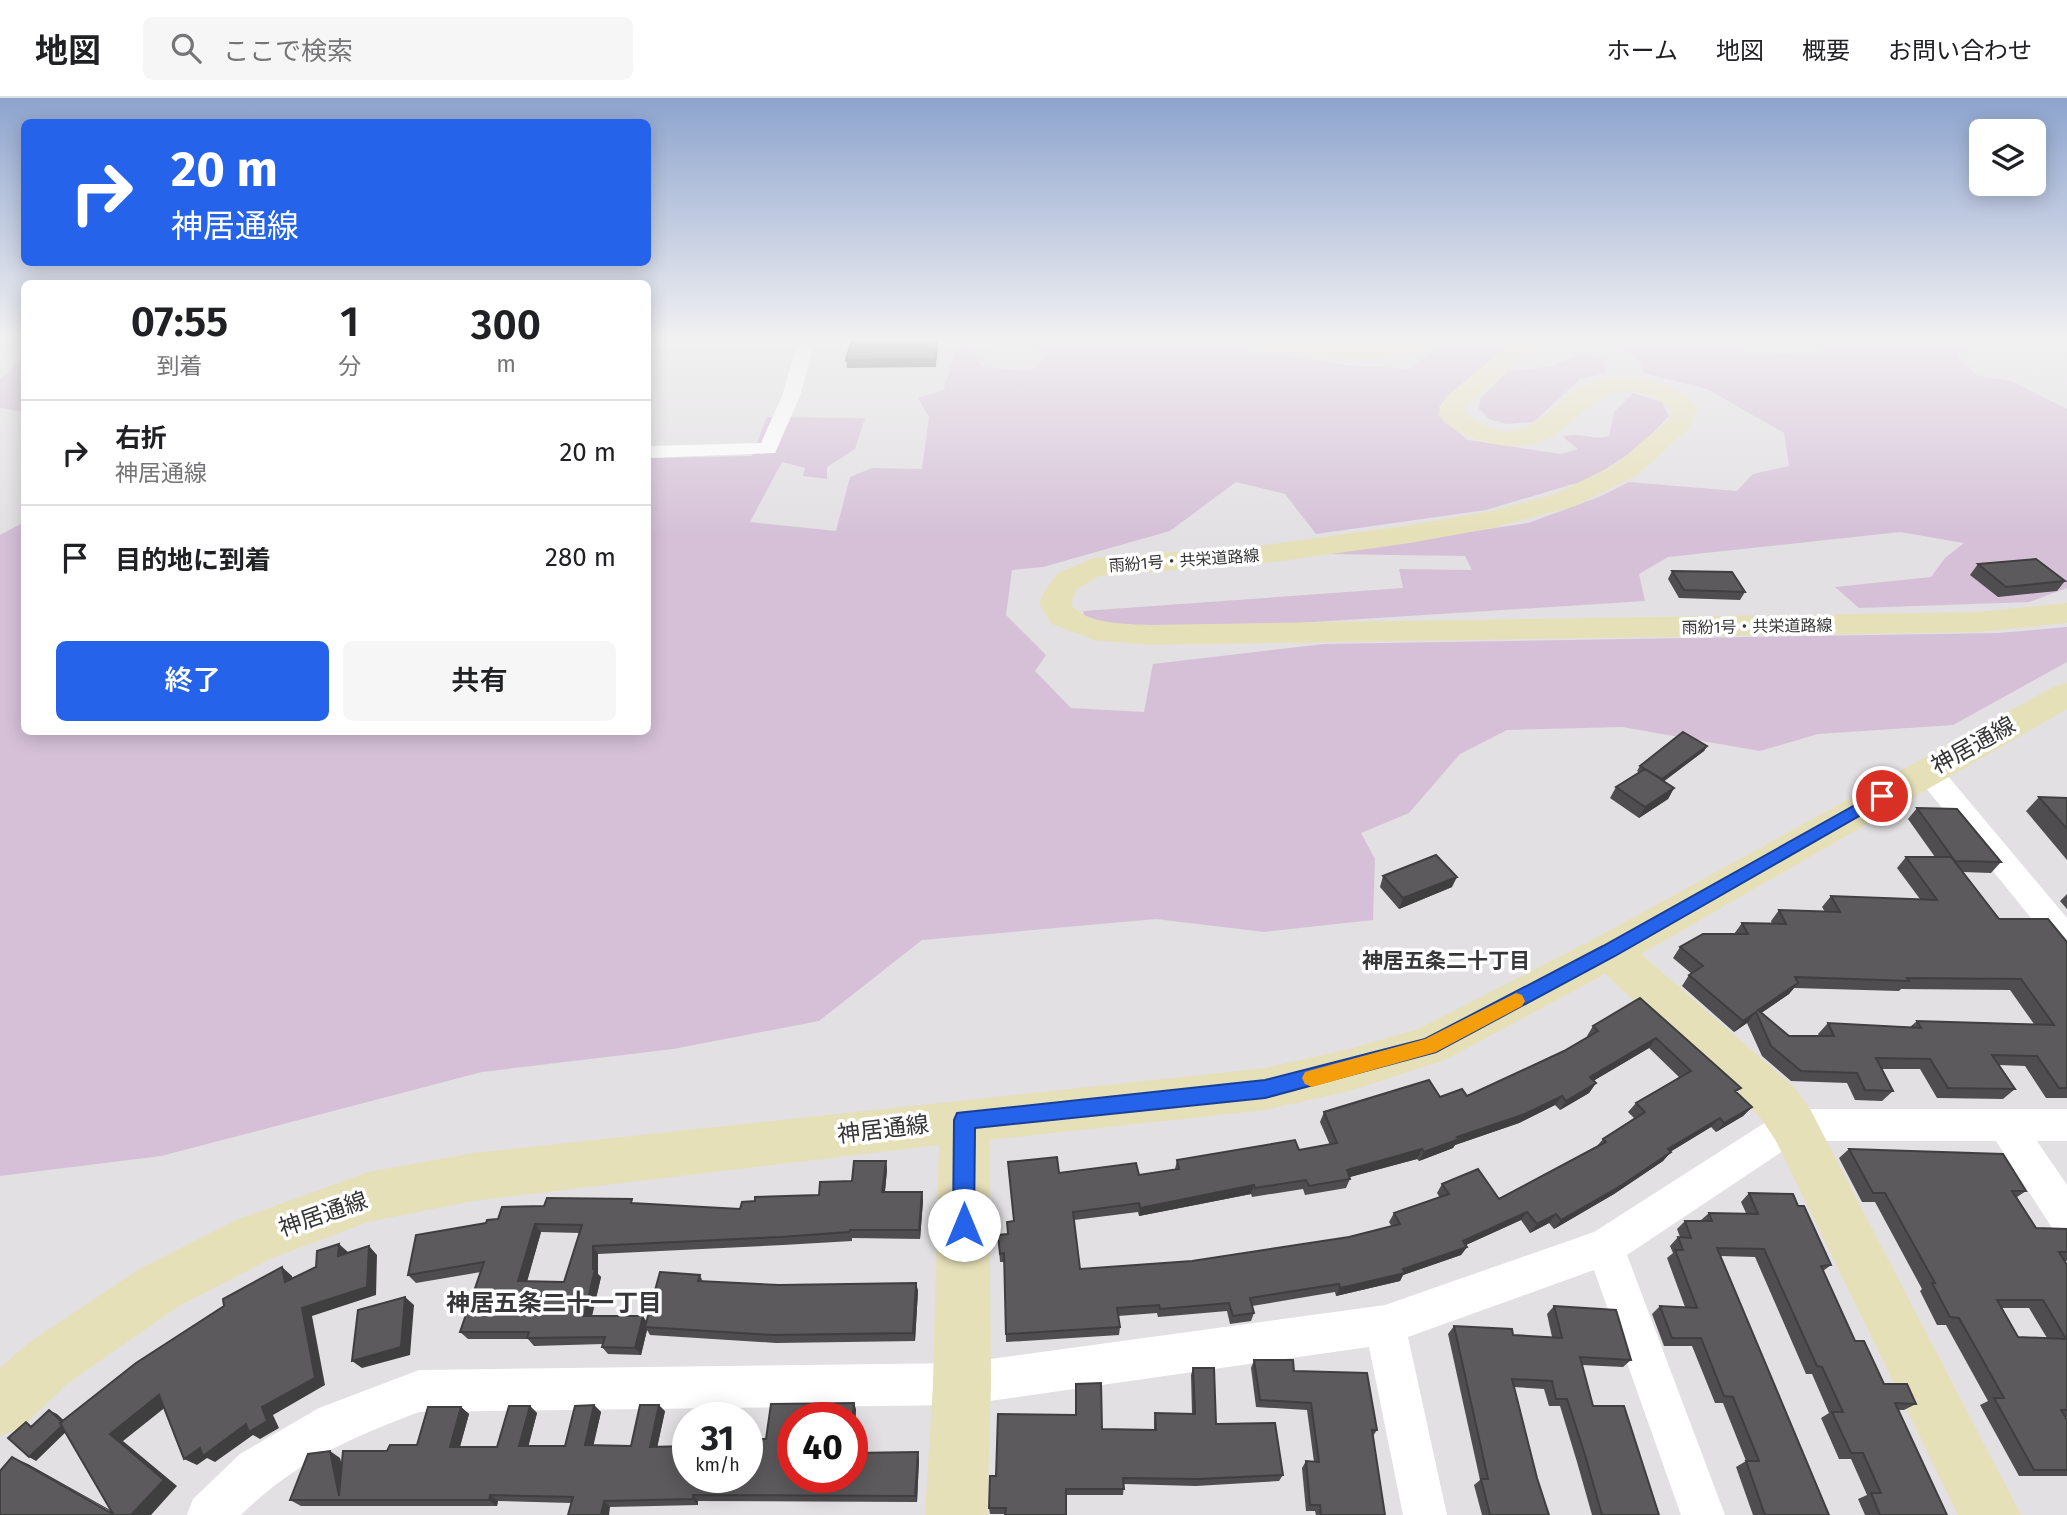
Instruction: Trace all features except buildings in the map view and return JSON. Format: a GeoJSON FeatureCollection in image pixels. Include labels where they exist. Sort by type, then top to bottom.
{"type":"FeatureCollection","features":[{"type":"Feature","properties":{"kind":"street"},"geometry":{"type":"LineString","coordinates":[[651,453],[768,449],[788,403]]}},
{"type":"Feature","properties":{"kind":"street","name":"雨紛1号・共栄道路線"},"geometry":{"type":"LineString","coordinates":[[1455,403],[1451,414],[1461,424],[1501,436],[1539,434],[1576,403]]}},
{"type":"Feature","properties":{"kind":"street","name":"雨紛1号・共栄道路線"},"geometry":{"type":"LineString","coordinates":[[1680,403],[1685,409],[1680,423],[1626,470],[1565,500],[1492,519],[1410,534],[1266,554],[1094,566],[1072,575],[1058,591],[1055,604],[1063,617],[1106,633],[1149,635],[1978,622],[2067,613]]}},
{"type":"Feature","properties":{"kind":"street","name":"神居通線"},"geometry":{"type":"LineString","coordinates":[[0,1407],[48,1363],[160,1287],[255,1238],[368,1197],[473,1177],[964,1120],[1265,1089],[1349,1070],[1429,1046],[1609,951],[1927,770],[2067,694]]}},
{"type":"Feature","properties":{"kind":"street"},"geometry":{"type":"LineString","coordinates":[[1927,770],[2067,940]]}},
{"type":"Feature","properties":{"kind":"street"},"geometry":{"type":"LineString","coordinates":[[1609,951],[1777,1102],[1793,1125],[1990,1515]]}},
{"type":"Feature","properties":{"kind":"street"},"geometry":{"type":"LineString","coordinates":[[956,1515],[962,1384],[964,1120]]}},
{"type":"Feature","properties":{"kind":"street"},"geometry":{"type":"LineString","coordinates":[[2006,1124],[2067,1218]]}},
{"type":"Feature","properties":{"kind":"street"},"geometry":{"type":"LineString","coordinates":[[209,1515],[256,1470],[334,1423],[419,1391],[962,1384],[1385,1325],[1605,1247],[1793,1125],[2067,1125]]}},
{"type":"Feature","properties":{"kind":"street"},"geometry":{"type":"LineString","coordinates":[[1605,1247],[1703,1515]]}},
{"type":"Feature","properties":{"kind":"street"},"geometry":{"type":"LineString","coordinates":[[1385,1325],[1425,1515]]}},
{"type":"Feature","properties":{"kind":"shaded area"},"geometry":{"type":"Polygon","coordinates":[[[0,403],[21,403],[21,412],[0,408],[0,403]]]}},
{"type":"Feature","properties":{"kind":"shaded area"},"geometry":{"type":"Polygon","coordinates":[[[921,403],[1442,403],[1439,406],[1444,421],[1468,440],[1561,454],[1578,449],[1563,437],[1609,436],[1614,412],[1623,403],[1663,403],[1669,416],[1638,448],[1590,479],[1486,510],[1316,534],[1285,494],[1236,482],[1170,531],[1043,567],[1012,570],[1006,615],[1046,655],[1035,671],[1071,708],[1144,712],[1153,664],[1324,644],[1999,633],[2067,627],[2067,662],[1953,725],[1818,734],[1760,751],[1622,727],[1507,730],[1460,754],[1409,813],[1361,833],[1375,859],[1373,920],[1264,932],[1156,919],[922,940],[819,1021],[673,1049],[482,1072],[161,1156],[0,1176],[0,535],[21,524],[21,735],[651,735],[651,458],[752,456],[767,417],[865,418],[855,449],[827,467],[827,479],[803,476],[805,468],[782,462],[750,522],[836,531],[850,477],[872,468],[922,469],[929,417],[921,403]]]}},
{"type":"Feature","properties":{"kind":"shaded area"},"geometry":{"type":"Polygon","coordinates":[[[1480,403],[1554,403],[1534,422],[1506,424],[1489,419],[1479,409],[1480,403]]]}},
{"type":"Feature","properties":{"kind":"shaded area"},"geometry":{"type":"Polygon","coordinates":[[[1732,403],[2055,403],[2067,409],[2067,588],[2029,602],[1859,608],[1835,587],[1931,577],[1945,558],[1964,543],[1900,532],[1668,557],[1639,574],[1645,601],[1091,636],[1083,611],[1403,588],[1399,569],[1472,570],[1465,556],[1325,554],[1528,523],[1599,497],[1629,482],[1737,491],[1753,474],[1789,466],[1784,433],[1732,403]]]}},
{"type":"Feature","properties":{"kind":"slow traffic"},"geometry":{"type":"LineString","coordinates":[[1312,1078],[1429,1046],[1516,1001]]}},
{"type":"Feature","properties":{"kind":"district","name":"神居五条二十丁目"},"geometry":{"type":"Point","coordinates":[1446,961]}},
{"type":"Feature","properties":{"kind":"district","name":"神居五条二十一丁目"},"geometry":{"type":"Point","coordinates":[554,1303]}},
{"type":"Feature","properties":{"kind":"route"},"geometry":{"type":"LineString","coordinates":[[964,1225],[964,1120],[1265,1089],[1349,1070],[1429,1046],[1609,951],[1882,796]]}}]}
